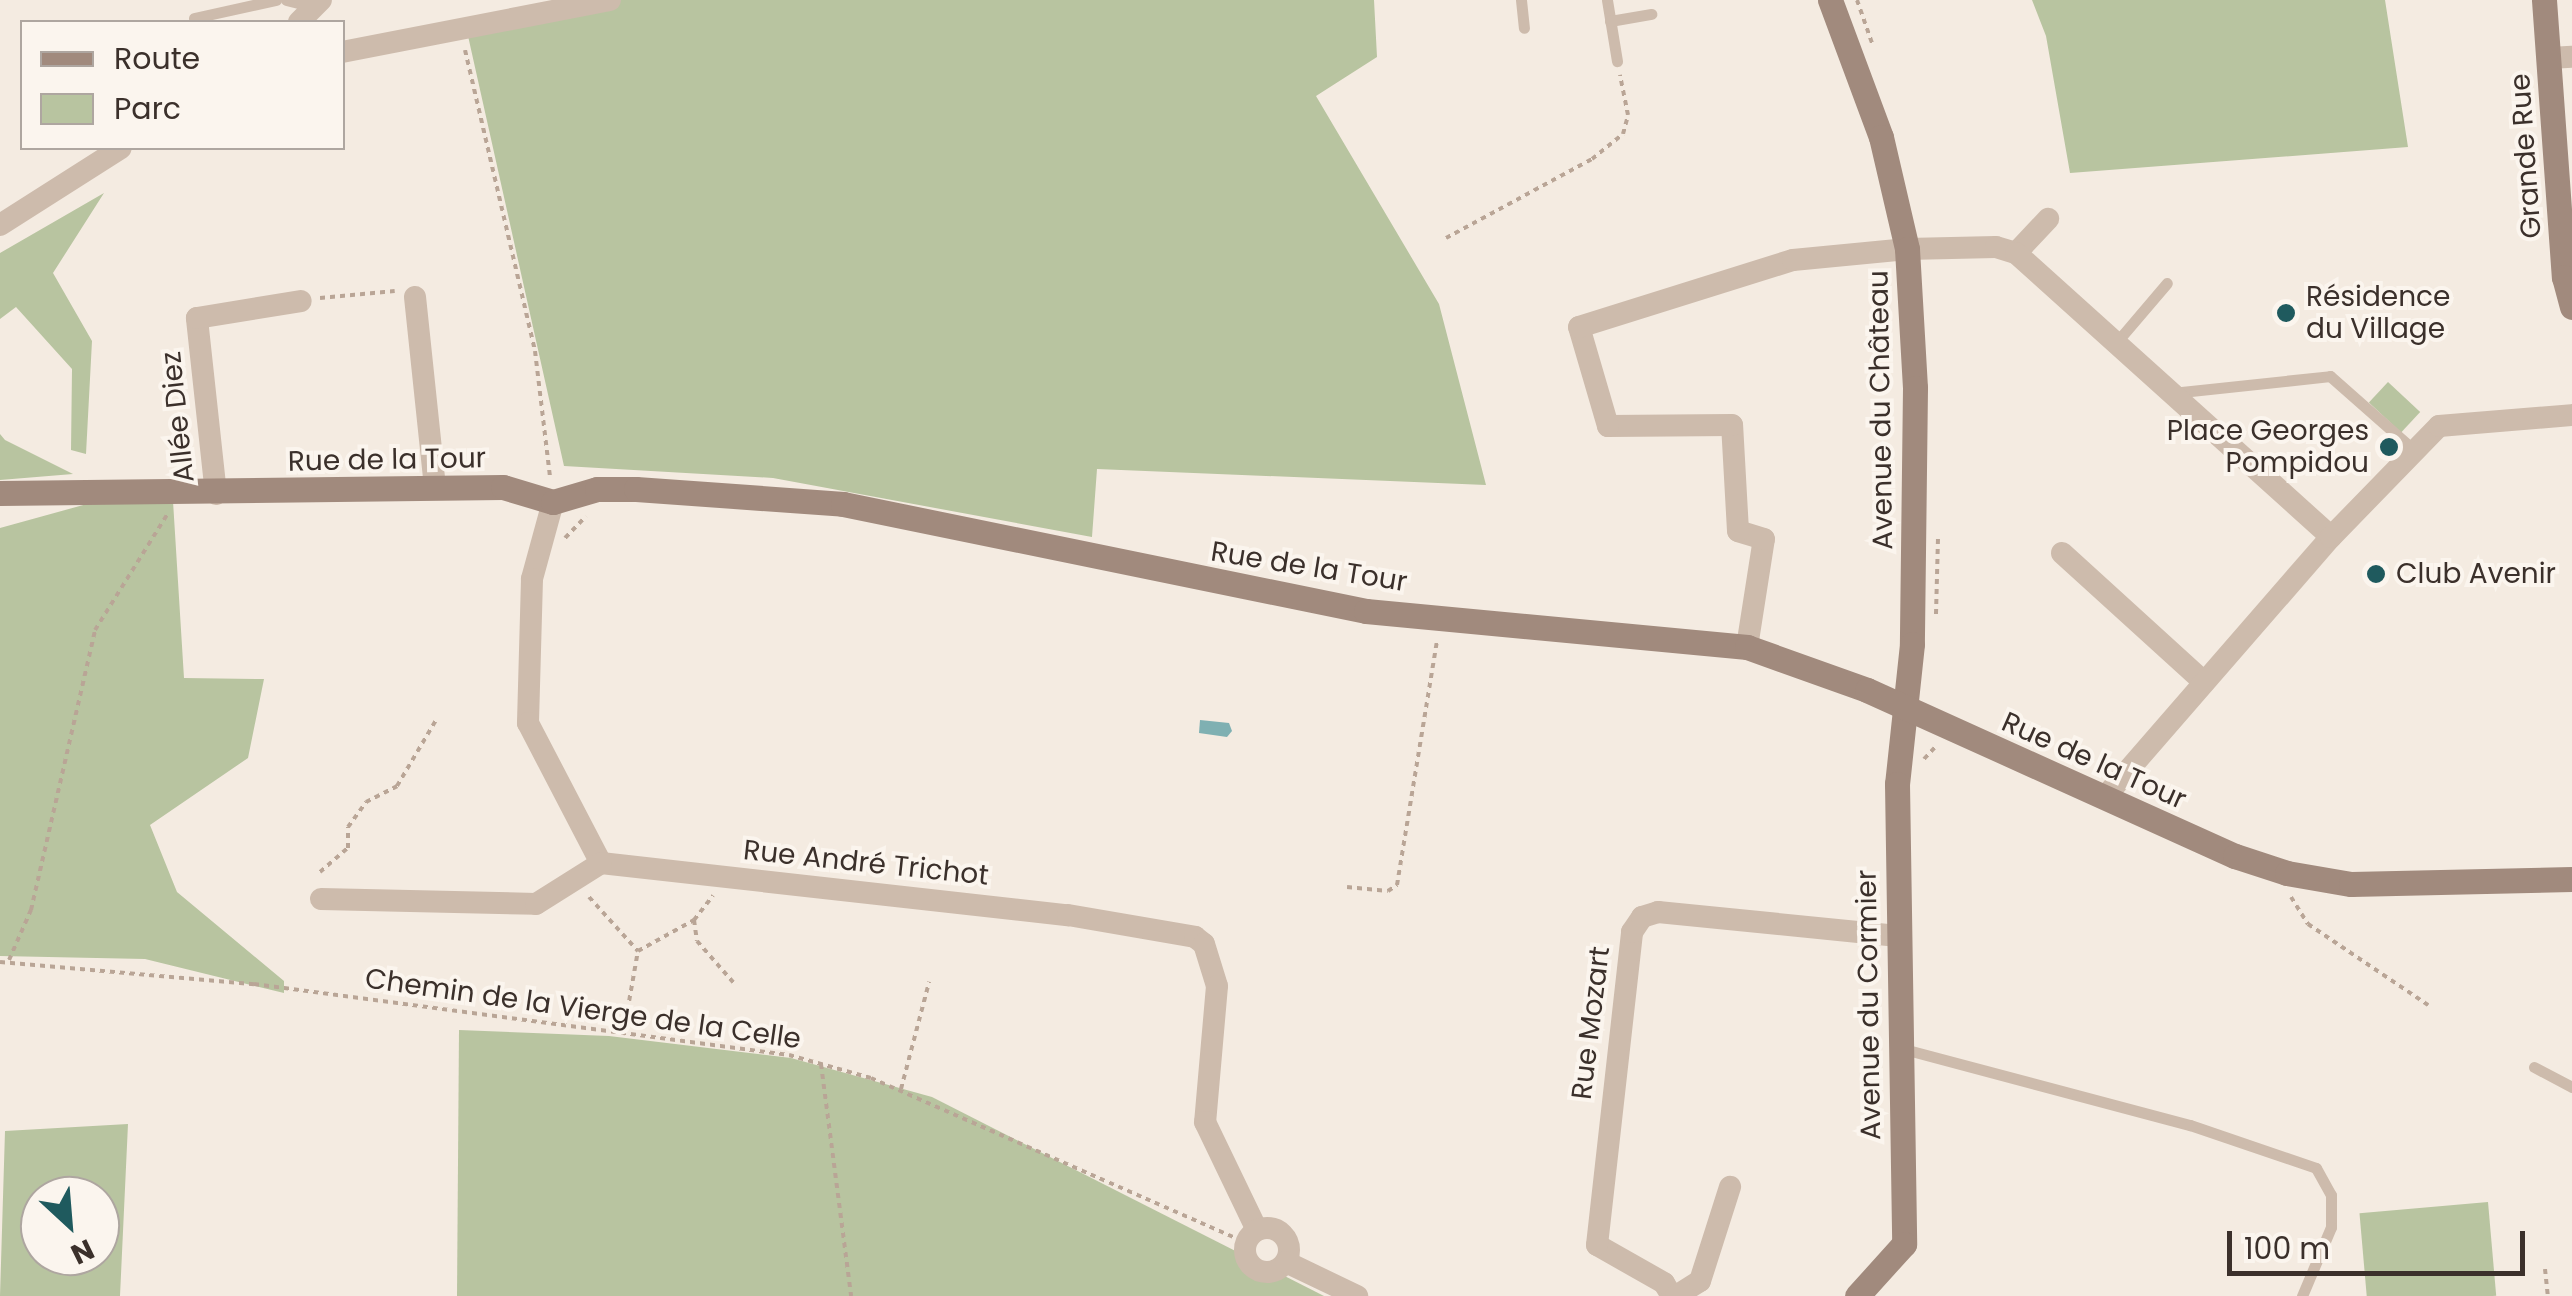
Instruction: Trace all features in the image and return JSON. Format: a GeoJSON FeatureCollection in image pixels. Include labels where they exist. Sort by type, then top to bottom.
{"type":"FeatureCollection","features":[{"type":"Feature","properties":{"kind":"street"},"geometry":{"type":"LineString","coordinates":[[345,51],[610,0]]}},
{"type":"Feature","properties":{"kind":"street","name":"Avenue du Château"},"geometry":{"type":"LineString","coordinates":[[1830,0],[1881,137],[1908,249],[1915,388],[1906,710]]}},
{"type":"Feature","properties":{"kind":"street","name":"Grande Rue"},"geometry":{"type":"LineString","coordinates":[[2544,0],[2561,57],[2564,277],[2572,307]]}},
{"type":"Feature","properties":{"kind":"street"},"geometry":{"type":"LineString","coordinates":[[0,224],[119,150]]}},
{"type":"Feature","properties":{"kind":"street"},"geometry":{"type":"LineString","coordinates":[[2016,253],[2048,219]]}},
{"type":"Feature","properties":{"kind":"street"},"geometry":{"type":"LineString","coordinates":[[1747,646],[1764,539],[1738,532],[1732,425],[1608,426],[1579,328],[1794,260],[1908,249],[2016,253],[2331,537]]}},
{"type":"Feature","properties":{"kind":"street"},"geometry":{"type":"LineString","coordinates":[[415,297],[435,488]]}},
{"type":"Feature","properties":{"kind":"street","name":"Allée Diez"},"geometry":{"type":"LineString","coordinates":[[216,494],[197,318],[300,301]]}},
{"type":"Feature","properties":{"kind":"street"},"geometry":{"type":"LineString","coordinates":[[2104,798],[2331,537],[2414,450],[2445,424],[2572,415]]}},
{"type":"Feature","properties":{"kind":"street","name":"Rue de la Tour"},"geometry":{"type":"LineString","coordinates":[[0,494],[216,494],[503,487],[553,502],[597,488],[843,504],[1366,611],[1747,646],[2287,873],[2351,884],[2572,879]]}},
{"type":"Feature","properties":{"kind":"street"},"geometry":{"type":"LineString","coordinates":[[321,899],[536,904],[574,885],[601,863],[528,723],[532,579],[553,502]]}},
{"type":"Feature","properties":{"kind":"street"},"geometry":{"type":"LineString","coordinates":[[2062,553],[2204,682]]}},
{"type":"Feature","properties":{"kind":"street","name":"Avenue du Cormier"},"geometry":{"type":"LineString","coordinates":[[1867,1293],[1904,1244],[1896,1047],[1897,777],[1906,710]]}},
{"type":"Feature","properties":{"kind":"street","name":"Rue André Trichot"},"geometry":{"type":"LineString","coordinates":[[601,863],[1048,913],[1195,937],[1204,944],[1217,986],[1205,1122],[1251,1236]]}},
{"type":"Feature","properties":{"kind":"street","name":"Rue Mozart"},"geometry":{"type":"LineString","coordinates":[[1674,1296],[1664,1283],[1597,1245],[1632,932],[1642,917],[1658,912],[1898,936]]}},
{"type":"Feature","properties":{"kind":"street"},"geometry":{"type":"LineString","coordinates":[[1674,1296],[1700,1281],[1730,1187]]}},
{"type":"Feature","properties":{"kind":"street"},"geometry":{"type":"LineString","coordinates":[[1280,1232],[1289,1246],[1286,1262],[1275,1271],[1254,1269],[1251,1236],[1280,1232]]}},
{"type":"Feature","properties":{"kind":"street"},"geometry":{"type":"LineString","coordinates":[[1286,1262],[1357,1296]]}},
{"type":"Feature","properties":{"kind":"lane"},"geometry":{"type":"LineString","coordinates":[[194,18],[276,0]]}},
{"type":"Feature","properties":{"kind":"lane"},"geometry":{"type":"LineString","coordinates":[[286,0],[312,10]]}},
{"type":"Feature","properties":{"kind":"lane"},"geometry":{"type":"LineString","coordinates":[[1521,0],[1524,28]]}},
{"type":"Feature","properties":{"kind":"lane"},"geometry":{"type":"LineString","coordinates":[[1607,0],[1617,61]]}},
{"type":"Feature","properties":{"kind":"lane"},"geometry":{"type":"LineString","coordinates":[[1610,21],[1650,14]]}},
{"type":"Feature","properties":{"kind":"lane"},"geometry":{"type":"LineString","coordinates":[[2115,344],[2167,283]]}},
{"type":"Feature","properties":{"kind":"lane"},"geometry":{"type":"LineString","coordinates":[[2170,393],[2330,376],[2414,450]]}},
{"type":"Feature","properties":{"kind":"lane"},"geometry":{"type":"LineString","coordinates":[[1896,1047],[2190,1126],[2316,1168],[2332,1195],[2331,1227],[2302,1296]]}},
{"type":"Feature","properties":{"kind":"lane"},"geometry":{"type":"LineString","coordinates":[[2534,1067],[2572,1088]]}},
{"type":"Feature","properties":{"kind":"path"},"geometry":{"type":"LineString","coordinates":[[460,28],[536,351],[553,502]]}},
{"type":"Feature","properties":{"kind":"path"},"geometry":{"type":"LineString","coordinates":[[1446,238],[1592,160],[1623,134],[1628,115],[1617,61]]}},
{"type":"Feature","properties":{"kind":"path"},"geometry":{"type":"LineString","coordinates":[[300,301],[389,289],[415,297]]}},
{"type":"Feature","properties":{"kind":"path"},"geometry":{"type":"LineString","coordinates":[[544,539],[564,539],[588,514],[597,488]]}},
{"type":"Feature","properties":{"kind":"path"},"geometry":{"type":"LineString","coordinates":[[8,962],[30,910],[95,630],[167,518],[172,494]]}},
{"type":"Feature","properties":{"kind":"path"},"geometry":{"type":"LineString","coordinates":[[1936,625],[1937,528]]}},
{"type":"Feature","properties":{"kind":"path"},"geometry":{"type":"LineString","coordinates":[[1347,887],[1388,891],[1397,885],[1441,616]]}},
{"type":"Feature","properties":{"kind":"path"},"geometry":{"type":"LineString","coordinates":[[320,872],[348,848],[348,827],[366,802],[397,786],[436,720]]}},
{"type":"Feature","properties":{"kind":"path"},"geometry":{"type":"LineString","coordinates":[[1921,766],[1932,747],[1959,746],[1959,734]]}},
{"type":"Feature","properties":{"kind":"path"},"geometry":{"type":"LineString","coordinates":[[2287,873],[2292,905],[2308,924],[2428,1005]]}},
{"type":"Feature","properties":{"kind":"path"},"geometry":{"type":"LineString","coordinates":[[638,951],[694,920],[711,902],[718,877]]}},
{"type":"Feature","properties":{"kind":"path"},"geometry":{"type":"LineString","coordinates":[[574,885],[604,908],[638,951],[624,1032]]}},
{"type":"Feature","properties":{"kind":"path"},"geometry":{"type":"LineString","coordinates":[[694,920],[697,941],[733,982]]}},
{"type":"Feature","properties":{"kind":"path","name":"Chemin de la Vierge de la Celle"},"geometry":{"type":"LineString","coordinates":[[0,962],[254,984],[624,1032],[821,1064],[900,1090],[1251,1236]]}},
{"type":"Feature","properties":{"kind":"path"},"geometry":{"type":"LineString","coordinates":[[900,1090],[929,982]]}},
{"type":"Feature","properties":{"kind":"path"},"geometry":{"type":"LineString","coordinates":[[821,1064],[851,1296]]}},
{"type":"Feature","properties":{"kind":"path"},"geometry":{"type":"LineString","coordinates":[[2545,1269],[2548,1296]]}},
{"type":"Feature","properties":{"kind":"green space"},"geometry":{"type":"Polygon","coordinates":[[[561,0],[1374,0],[1377,57],[1316,96],[1439,304],[1486,485],[1097,469],[1092,537],[773,478],[564,466],[464,18],[561,0]]]}},
{"type":"Feature","properties":{"kind":"green space"},"geometry":{"type":"Polygon","coordinates":[[[2032,0],[2385,0],[2408,147],[2070,173],[2046,36],[2032,0]]]}},
{"type":"Feature","properties":{"kind":"green space"},"geometry":{"type":"Polygon","coordinates":[[[104,193],[53,273],[92,341],[86,454],[71,450],[72,369],[16,307],[0,319],[0,253],[104,193]]]}},
{"type":"Feature","properties":{"kind":"green space"},"geometry":{"type":"Polygon","coordinates":[[[2388,382],[2420,412],[2401,432],[2369,402],[2388,382]]]}},
{"type":"Feature","properties":{"kind":"green space"},"geometry":{"type":"Polygon","coordinates":[[[0,434],[5,440],[73,474],[0,480],[0,434]]]}},
{"type":"Feature","properties":{"kind":"green space"},"geometry":{"type":"Polygon","coordinates":[[[105,499],[173,501],[184,678],[264,679],[248,758],[150,825],[177,892],[284,981],[284,993],[145,959],[0,956],[0,528],[105,499]]]}},
{"type":"Feature","properties":{"kind":"green space"},"geometry":{"type":"Polygon","coordinates":[[[459,1030],[609,1036],[791,1058],[932,1097],[1324,1296],[457,1296],[459,1030]]]}},
{"type":"Feature","properties":{"kind":"green space"},"geometry":{"type":"Polygon","coordinates":[[[128,1124],[120,1296],[0,1296],[5,1131],[128,1124]]]}},
{"type":"Feature","properties":{"kind":"green space"},"geometry":{"type":"Polygon","coordinates":[[[2488,1202],[2496,1296],[2367,1296],[2359,1213],[2488,1202]]]}},
{"type":"Feature","properties":{"kind":"water"},"geometry":{"type":"Polygon","coordinates":[[[1200,720],[1229,723],[1232,731],[1227,737],[1199,733],[1200,720]]]}},
{"type":"Feature","properties":{"kind":"place","name":"Résidence du Village"},"geometry":{"type":"Point","coordinates":[2286,313]}},
{"type":"Feature","properties":{"kind":"place","name":"Place Georges Pompidou"},"geometry":{"type":"Point","coordinates":[2389,447]}},
{"type":"Feature","properties":{"kind":"place","name":"Club Avenir"},"geometry":{"type":"Point","coordinates":[2376,574]}}]}
